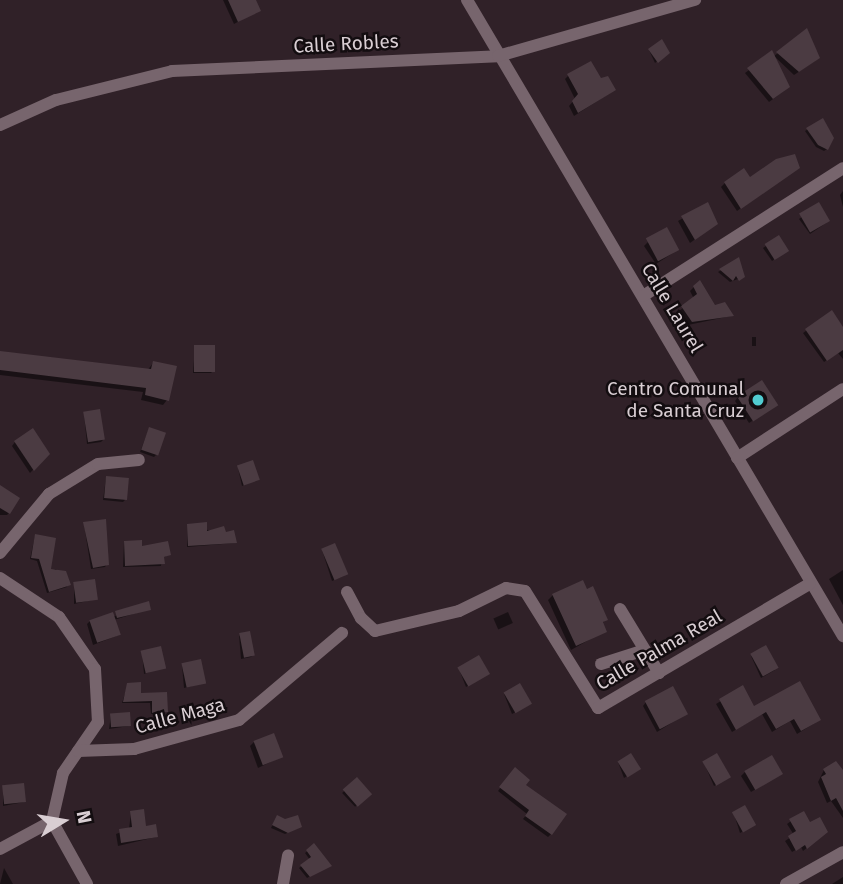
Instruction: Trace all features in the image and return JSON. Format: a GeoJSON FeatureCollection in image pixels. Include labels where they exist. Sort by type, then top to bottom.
{"type":"FeatureCollection","features":[{"type":"Feature","properties":{"kind":"street","name":"Calle Laurel"},"geometry":{"type":"LineString","coordinates":[[467,0],[643,296],[809,584],[843,635]]}},
{"type":"Feature","properties":{"kind":"street","name":"Calle Robles"},"geometry":{"type":"LineString","coordinates":[[0,125],[56,100],[172,71],[498,56],[695,0]]}},
{"type":"Feature","properties":{"kind":"street"},"geometry":{"type":"LineString","coordinates":[[643,296],[843,168]]}},
{"type":"Feature","properties":{"kind":"street"},"geometry":{"type":"LineString","coordinates":[[737,458],[843,389]]}},
{"type":"Feature","properties":{"kind":"street"},"geometry":{"type":"LineString","coordinates":[[0,553],[49,494],[98,464],[139,460]]}},
{"type":"Feature","properties":{"kind":"street"},"geometry":{"type":"LineString","coordinates":[[0,578],[59,617],[95,668],[98,722],[63,773],[52,821],[87,884]]}},
{"type":"Feature","properties":{"kind":"street","name":"Calle Palma Real"},"geometry":{"type":"LineString","coordinates":[[346,592],[361,618],[376,631],[459,611],[506,588],[525,591],[535,602],[598,708],[809,584]]}},
{"type":"Feature","properties":{"kind":"street"},"geometry":{"type":"LineString","coordinates":[[620,609],[659,673]]}},
{"type":"Feature","properties":{"kind":"street","name":"Calle Maga"},"geometry":{"type":"LineString","coordinates":[[78,751],[134,749],[239,720],[342,634]]}},
{"type":"Feature","properties":{"kind":"street"},"geometry":{"type":"LineString","coordinates":[[601,664],[645,650]]}},
{"type":"Feature","properties":{"kind":"street"},"geometry":{"type":"LineString","coordinates":[[0,849],[52,821]]}},
{"type":"Feature","properties":{"kind":"street"},"geometry":{"type":"LineString","coordinates":[[786,884],[843,852]]}},
{"type":"Feature","properties":{"kind":"street"},"geometry":{"type":"LineString","coordinates":[[282,884],[288,855]]}},
{"type":"Feature","properties":{"kind":"building"},"geometry":{"type":"Polygon","coordinates":[[[228,0],[256,0],[261,11],[238,22],[228,0]]]}},
{"type":"Feature","properties":{"kind":"building"},"geometry":{"type":"Polygon","coordinates":[[[807,28],[820,58],[799,72],[776,52],[807,28]]]}},
{"type":"Feature","properties":{"kind":"building"},"geometry":{"type":"Polygon","coordinates":[[[662,39],[670,53],[658,63],[648,49],[662,39]]]}},
{"type":"Feature","properties":{"kind":"building"},"geometry":{"type":"Polygon","coordinates":[[[772,50],[790,87],[773,99],[747,68],[772,50]]]}},
{"type":"Feature","properties":{"kind":"building"},"geometry":{"type":"Polygon","coordinates":[[[591,61],[601,78],[608,76],[616,90],[578,113],[572,101],[578,94],[567,74],[591,61]]]}},
{"type":"Feature","properties":{"kind":"building"},"geometry":{"type":"Polygon","coordinates":[[[823,118],[834,138],[828,150],[818,145],[806,128],[823,118]]]}},
{"type":"Feature","properties":{"kind":"building"},"geometry":{"type":"Polygon","coordinates":[[[795,154],[800,168],[741,209],[724,182],[744,168],[750,177],[776,159],[795,154]]]}},
{"type":"Feature","properties":{"kind":"building"},"geometry":{"type":"Polygon","coordinates":[[[708,202],[718,224],[695,240],[681,216],[708,202]]]}},
{"type":"Feature","properties":{"kind":"building"},"geometry":{"type":"Polygon","coordinates":[[[819,202],[830,221],[810,233],[799,214],[819,202]]]}},
{"type":"Feature","properties":{"kind":"building"},"geometry":{"type":"Polygon","coordinates":[[[667,227],[679,250],[658,261],[646,238],[667,227]]]}},
{"type":"Feature","properties":{"kind":"building"},"geometry":{"type":"Polygon","coordinates":[[[779,235],[789,251],[775,260],[765,244],[779,235]]]}},
{"type":"Feature","properties":{"kind":"building"},"geometry":{"type":"Polygon","coordinates":[[[739,257],[745,277],[739,281],[736,276],[733,281],[719,269],[739,257]]]}},
{"type":"Feature","properties":{"kind":"building"},"geometry":{"type":"Polygon","coordinates":[[[700,280],[715,305],[725,302],[734,316],[692,322],[681,306],[697,294],[693,286],[700,280]]]}},
{"type":"Feature","properties":{"kind":"building"},"geometry":{"type":"Polygon","coordinates":[[[832,310],[843,327],[843,350],[827,361],[805,329],[832,310]]]}},
{"type":"Feature","properties":{"kind":"building"},"geometry":{"type":"Polygon","coordinates":[[[194,345],[215,345],[215,372],[194,372],[194,345]]]}},
{"type":"Feature","properties":{"kind":"building"},"geometry":{"type":"Polygon","coordinates":[[[0,351],[151,369],[153,361],[177,366],[169,401],[145,395],[146,388],[0,370],[0,351]]]}},
{"type":"Feature","properties":{"kind":"building","name":"Centro Comunal de Santa Cruz"},"geometry":{"type":"Polygon","coordinates":[[[762,380],[778,405],[753,421],[737,396],[762,380]]]}},
{"type":"Feature","properties":{"kind":"building"},"geometry":{"type":"Polygon","coordinates":[[[100,409],[105,440],[88,442],[83,412],[100,409]]]}},
{"type":"Feature","properties":{"kind":"building"},"geometry":{"type":"Polygon","coordinates":[[[149,427],[166,433],[158,456],[141,450],[149,427]]]}},
{"type":"Feature","properties":{"kind":"building"},"geometry":{"type":"Polygon","coordinates":[[[33,428],[50,454],[34,471],[14,441],[33,428]]]}},
{"type":"Feature","properties":{"kind":"building"},"geometry":{"type":"Polygon","coordinates":[[[253,460],[260,480],[244,485],[237,466],[253,460]]]}},
{"type":"Feature","properties":{"kind":"building"},"geometry":{"type":"Polygon","coordinates":[[[106,476],[129,478],[127,500],[104,498],[106,476]]]}},
{"type":"Feature","properties":{"kind":"building"},"geometry":{"type":"Polygon","coordinates":[[[0,485],[20,498],[10,514],[0,508],[0,485]]]}},
{"type":"Feature","properties":{"kind":"building"},"geometry":{"type":"Polygon","coordinates":[[[106,519],[109,565],[93,568],[83,522],[106,519]]]}},
{"type":"Feature","properties":{"kind":"building"},"geometry":{"type":"Polygon","coordinates":[[[207,522],[207,531],[224,526],[226,532],[234,530],[237,543],[188,546],[187,524],[207,522]]]}},
{"type":"Feature","properties":{"kind":"building"},"geometry":{"type":"Polygon","coordinates":[[[35,534],[56,538],[51,569],[66,571],[71,585],[49,592],[39,559],[31,558],[35,534]]]}},
{"type":"Feature","properties":{"kind":"building"},"geometry":{"type":"Polygon","coordinates":[[[142,540],[142,546],[168,541],[171,555],[164,557],[165,564],[125,566],[124,541],[142,540]]]}},
{"type":"Feature","properties":{"kind":"building"},"geometry":{"type":"Polygon","coordinates":[[[335,543],[348,574],[334,580],[321,549],[335,543]]]}},
{"type":"Feature","properties":{"kind":"building"},"geometry":{"type":"Polygon","coordinates":[[[95,579],[98,600],[76,603],[73,582],[95,579]]]}},
{"type":"Feature","properties":{"kind":"building"},"geometry":{"type":"Polygon","coordinates":[[[583,580],[587,589],[593,586],[608,620],[603,622],[607,632],[576,646],[552,594],[583,580]]]}},
{"type":"Feature","properties":{"kind":"building"},"geometry":{"type":"Polygon","coordinates":[[[149,601],[151,610],[117,618],[115,611],[149,601]]]}},
{"type":"Feature","properties":{"kind":"building"},"geometry":{"type":"Polygon","coordinates":[[[113,612],[121,635],[97,643],[89,620],[113,612]]]}},
{"type":"Feature","properties":{"kind":"building"},"geometry":{"type":"Polygon","coordinates":[[[250,631],[255,656],[244,658],[239,633],[250,631]]]}},
{"type":"Feature","properties":{"kind":"building"},"geometry":{"type":"Polygon","coordinates":[[[766,645],[779,668],[763,676],[750,654],[766,645]]]}},
{"type":"Feature","properties":{"kind":"building"},"geometry":{"type":"Polygon","coordinates":[[[161,646],[166,668],[146,673],[141,651],[161,646]]]}},
{"type":"Feature","properties":{"kind":"building"},"geometry":{"type":"Polygon","coordinates":[[[479,655],[490,674],[468,687],[457,668],[479,655]]]}},
{"type":"Feature","properties":{"kind":"building"},"geometry":{"type":"Polygon","coordinates":[[[201,659],[206,683],[187,688],[181,663],[201,659]]]}},
{"type":"Feature","properties":{"kind":"building"},"geometry":{"type":"Polygon","coordinates":[[[800,681],[821,720],[801,731],[794,719],[776,729],[766,712],[736,730],[719,699],[743,685],[754,706],[800,681]]]}},
{"type":"Feature","properties":{"kind":"building"},"geometry":{"type":"Polygon","coordinates":[[[141,682],[141,693],[167,692],[168,712],[152,713],[152,701],[123,702],[127,683],[141,682]]]}},
{"type":"Feature","properties":{"kind":"building"},"geometry":{"type":"Polygon","coordinates":[[[520,683],[532,704],[516,713],[504,692],[520,683]]]}},
{"type":"Feature","properties":{"kind":"building"},"geometry":{"type":"Polygon","coordinates":[[[673,686],[688,714],[660,729],[645,701],[673,686]]]}},
{"type":"Feature","properties":{"kind":"building"},"geometry":{"type":"Polygon","coordinates":[[[130,712],[131,726],[111,727],[110,713],[130,712]]]}},
{"type":"Feature","properties":{"kind":"building"},"geometry":{"type":"Polygon","coordinates":[[[274,733],[283,757],[263,765],[253,741],[274,733]]]}},
{"type":"Feature","properties":{"kind":"building"},"geometry":{"type":"Polygon","coordinates":[[[631,753],[641,769],[627,778],[617,761],[631,753]]]}},
{"type":"Feature","properties":{"kind":"building"},"geometry":{"type":"Polygon","coordinates":[[[717,753],[731,777],[716,786],[702,762],[717,753]]]}},
{"type":"Feature","properties":{"kind":"building"},"geometry":{"type":"Polygon","coordinates":[[[772,755],[783,774],[755,790],[744,771],[772,755]]]}},
{"type":"Feature","properties":{"kind":"building"},"geometry":{"type":"Polygon","coordinates":[[[836,761],[843,770],[843,811],[836,798],[831,801],[821,777],[826,774],[823,769],[836,761]]]}},
{"type":"Feature","properties":{"kind":"building"},"geometry":{"type":"Polygon","coordinates":[[[515,767],[530,780],[526,785],[567,814],[552,835],[525,816],[529,810],[499,787],[515,767]]]}},
{"type":"Feature","properties":{"kind":"building"},"geometry":{"type":"Polygon","coordinates":[[[357,777],[372,794],[358,807],[343,789],[357,777]]]}},
{"type":"Feature","properties":{"kind":"building"},"geometry":{"type":"Polygon","coordinates":[[[24,783],[26,802],[4,804],[2,785],[24,783]]]}},
{"type":"Feature","properties":{"kind":"building"},"geometry":{"type":"Polygon","coordinates":[[[745,805],[756,825],[743,832],[732,812],[745,805]]]}},
{"type":"Feature","properties":{"kind":"building"},"geometry":{"type":"Polygon","coordinates":[[[144,809],[146,826],[156,824],[158,837],[121,843],[119,829],[132,827],[130,811],[144,809]]]}},
{"type":"Feature","properties":{"kind":"building"},"geometry":{"type":"Polygon","coordinates":[[[804,811],[810,822],[820,817],[828,832],[807,849],[805,845],[796,851],[788,836],[796,831],[789,819],[804,811]]]}},
{"type":"Feature","properties":{"kind":"building"},"geometry":{"type":"Polygon","coordinates":[[[277,815],[285,819],[298,815],[302,827],[288,833],[272,825],[277,815]]]}},
{"type":"Feature","properties":{"kind":"building"},"geometry":{"type":"Polygon","coordinates":[[[314,843],[332,866],[310,877],[300,865],[311,857],[306,850],[314,843]]]}},
{"type":"Feature","properties":{"kind":"place","name":"Centro Comunal de Santa Cruz"},"geometry":{"type":"Point","coordinates":[758,400]}}]}
